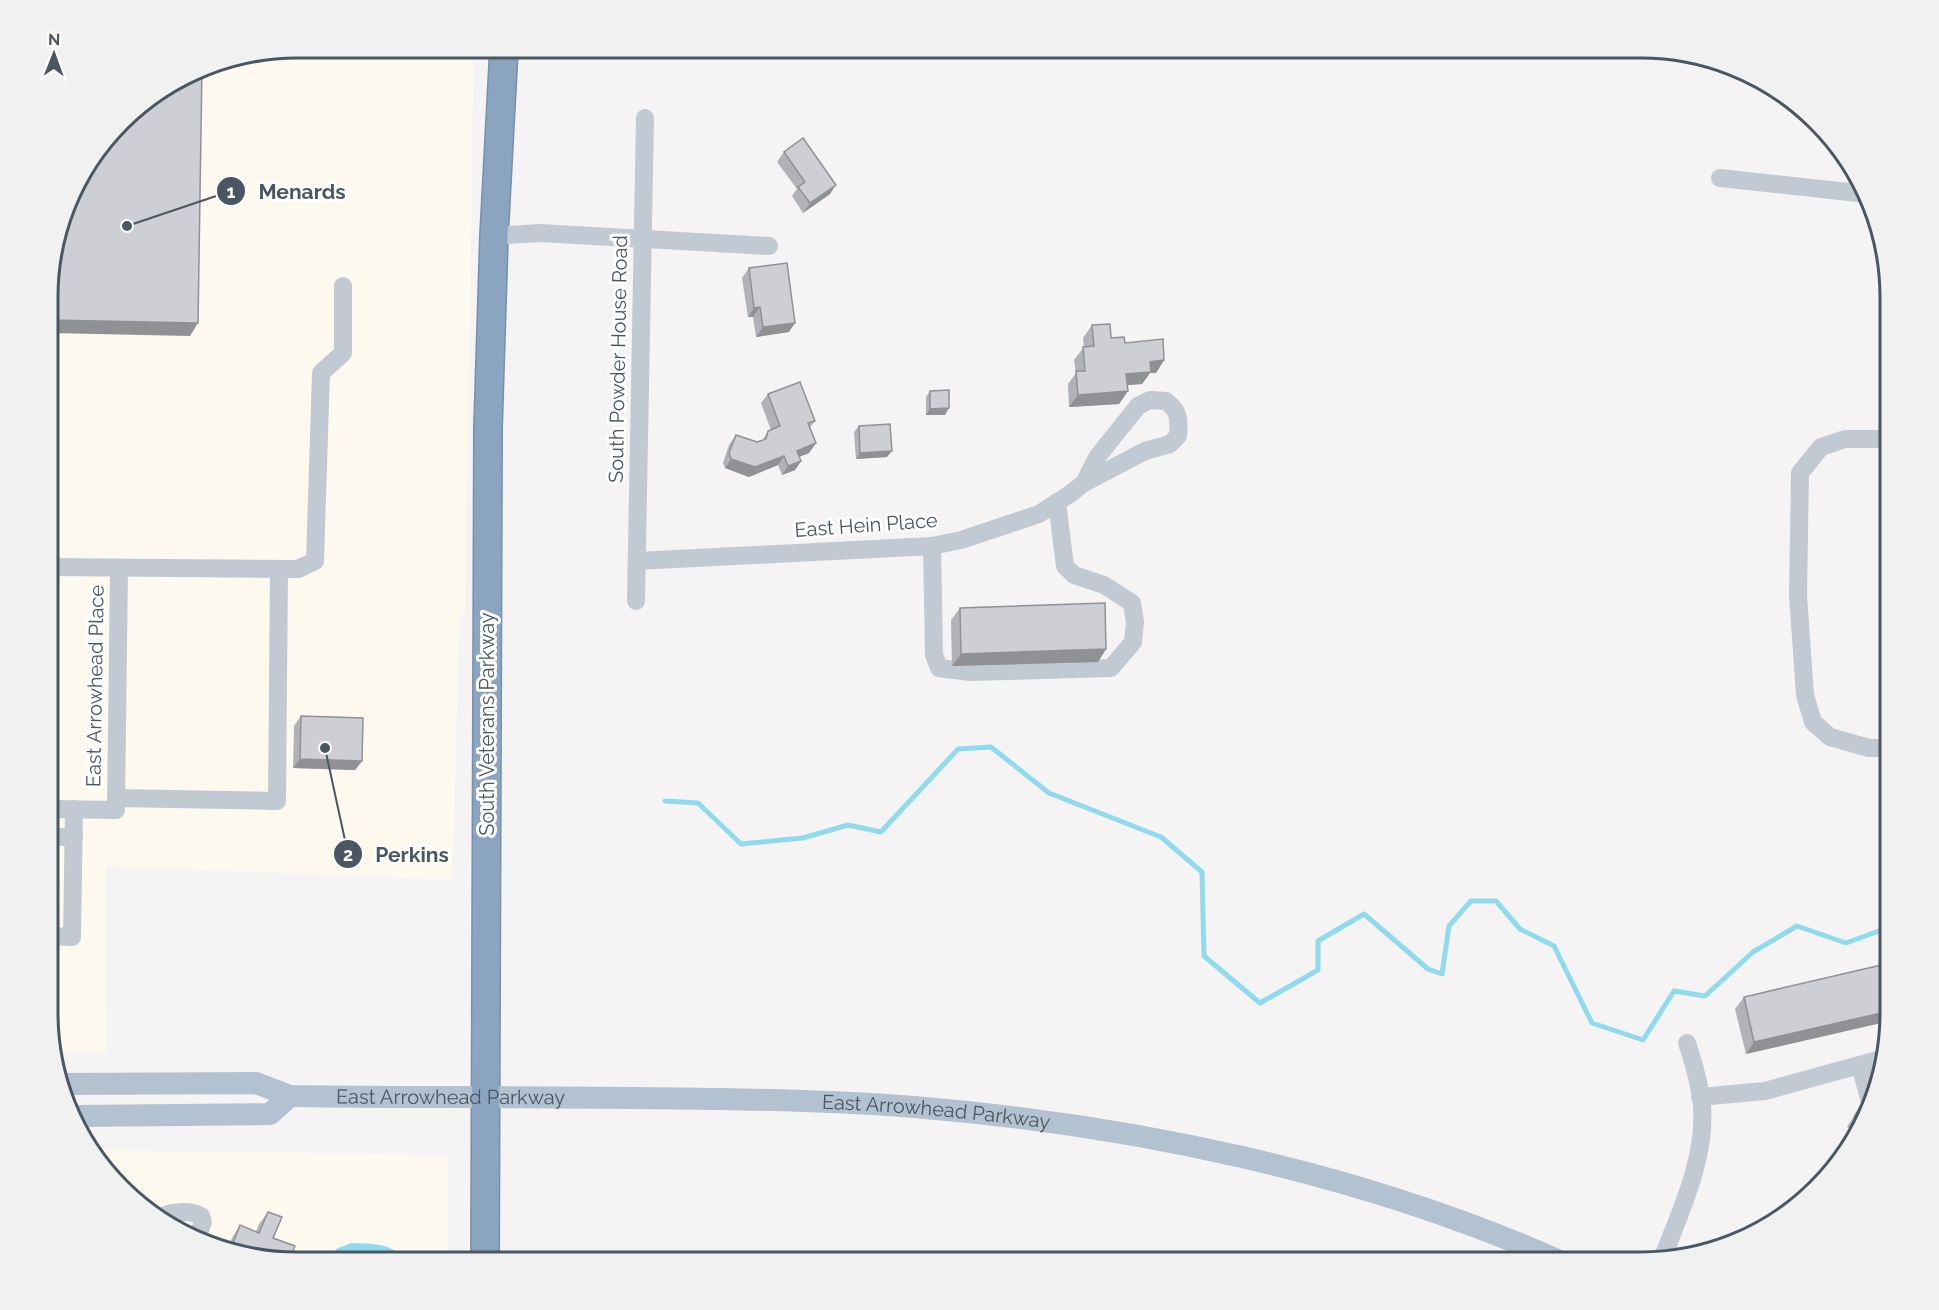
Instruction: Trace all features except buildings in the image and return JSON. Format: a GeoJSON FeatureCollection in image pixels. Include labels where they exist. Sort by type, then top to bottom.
{"type":"FeatureCollection","features":[{"type":"Feature","properties":{"kind":"highway"},"geometry":{"type":"LineString","coordinates":[[496,186],[503,58]]}},
{"type":"Feature","properties":{"kind":"highway"},"geometry":{"type":"LineString","coordinates":[[496,186],[519,58]]}},
{"type":"Feature","properties":{"kind":"highway","name":"South Veterans Parkway"},"geometry":{"type":"LineString","coordinates":[[485,1252],[488,428],[496,186]]}},
{"type":"Feature","properties":{"kind":"main road","name":"East Arrowhead Parkway"},"geometry":{"type":"LineString","coordinates":[[69,1084],[256,1083],[290,1096],[794,1100],[912,1107],[1088,1128],[1148,1138],[1273,1165],[1382,1194],[1507,1238],[1539,1252]]}},
{"type":"Feature","properties":{"kind":"main road"},"geometry":{"type":"LineString","coordinates":[[82,1116],[270,1114],[290,1096]]}},
{"type":"Feature","properties":{"kind":"street","name":"South Powder House Road"},"geometry":{"type":"LineString","coordinates":[[636,601],[645,118]]}},
{"type":"Feature","properties":{"kind":"street"},"geometry":{"type":"LineString","coordinates":[[1720,178],[1856,193]]}},
{"type":"Feature","properties":{"kind":"street"},"geometry":{"type":"LineString","coordinates":[[494,236],[540,233],[769,246]]}},
{"type":"Feature","properties":{"kind":"street"},"geometry":{"type":"LineString","coordinates":[[59,567],[298,569],[315,561],[321,373],[343,352],[343,286]]}},
{"type":"Feature","properties":{"kind":"street","name":"East Hein Place"},"geometry":{"type":"LineString","coordinates":[[637,561],[932,546],[961,540],[1039,514],[1084,483],[1145,451],[1170,444],[1178,436],[1179,422],[1176,410],[1166,401],[1150,400],[1138,406],[1098,456],[1084,483]]}},
{"type":"Feature","properties":{"kind":"street"},"geometry":{"type":"LineString","coordinates":[[1880,439],[1845,439],[1821,447],[1800,472],[1798,595],[1805,695],[1813,722],[1830,737],[1869,748],[1880,748]]}},
{"type":"Feature","properties":{"kind":"street"},"geometry":{"type":"LineString","coordinates":[[932,546],[934,655],[939,668],[970,672],[1111,668],[1132,642],[1135,622],[1132,603],[1104,585],[1074,574],[1065,567],[1057,502]]}},
{"type":"Feature","properties":{"kind":"street","name":"East Arrowhead Place"},"geometry":{"type":"LineString","coordinates":[[59,809],[116,810],[119,568]]}},
{"type":"Feature","properties":{"kind":"street"},"geometry":{"type":"LineString","coordinates":[[116,798],[277,801],[279,569]]}},
{"type":"Feature","properties":{"kind":"street"},"geometry":{"type":"LineString","coordinates":[[59,936],[72,937],[74,809]]}},
{"type":"Feature","properties":{"kind":"street"},"geometry":{"type":"LineString","coordinates":[[59,837],[74,837]]}},
{"type":"Feature","properties":{"kind":"street"},"geometry":{"type":"LineString","coordinates":[[1666,1250],[1689,1188],[1700,1146],[1702,1107],[1696,1070],[1687,1043]]}},
{"type":"Feature","properties":{"kind":"street"},"geometry":{"type":"LineString","coordinates":[[1700,1097],[1765,1091],[1876,1061]]}},
{"type":"Feature","properties":{"kind":"street"},"geometry":{"type":"LineString","coordinates":[[1860,1065],[1867,1092]]}},
{"type":"Feature","properties":{"kind":"street"},"geometry":{"type":"LineString","coordinates":[[169,1214],[201,1216],[203,1222],[200,1230]]}},
{"type":"Feature","properties":{"kind":"shaded area"},"geometry":{"type":"Polygon","coordinates":[[[297,58],[474,58],[465,616],[460,616],[452,880],[106,866],[107,1053],[62,1053],[59,1029],[59,281],[63,251],[71,220],[90,178],[128,128],[178,90],[220,71],[251,63],[297,58]]]}},
{"type":"Feature","properties":{"kind":"shaded area"},"geometry":{"type":"Polygon","coordinates":[[[103,1150],[448,1155],[448,1252],[297,1252],[251,1247],[220,1239],[178,1220],[128,1182],[103,1150]]]}},
{"type":"Feature","properties":{"kind":"water"},"geometry":{"type":"Polygon","coordinates":[[[351,1243],[374,1244],[389,1247],[396,1252],[335,1252],[336,1249],[351,1243]]]}},
{"type":"Feature","properties":{"kind":"waterway"},"geometry":{"type":"LineString","coordinates":[[665,801],[698,803],[741,844],[803,838],[848,825],[881,832],[958,749],[991,747],[1049,793],[1161,837],[1202,872],[1204,956],[1260,1003],[1318,970],[1318,941],[1364,914],[1428,969],[1442,974],[1449,926],[1471,901],[1496,901],[1520,929],[1554,946],[1592,1023],[1643,1040],[1674,991],[1705,996],[1753,952],[1797,926],[1846,943],[1880,931]]}},
{"type":"Feature","properties":{"kind":"place","name":"Menards"},"geometry":{"type":"Point","coordinates":[127,226]}},
{"type":"Feature","properties":{"kind":"place","name":"Perkins"},"geometry":{"type":"Point","coordinates":[325,748]}}]}
